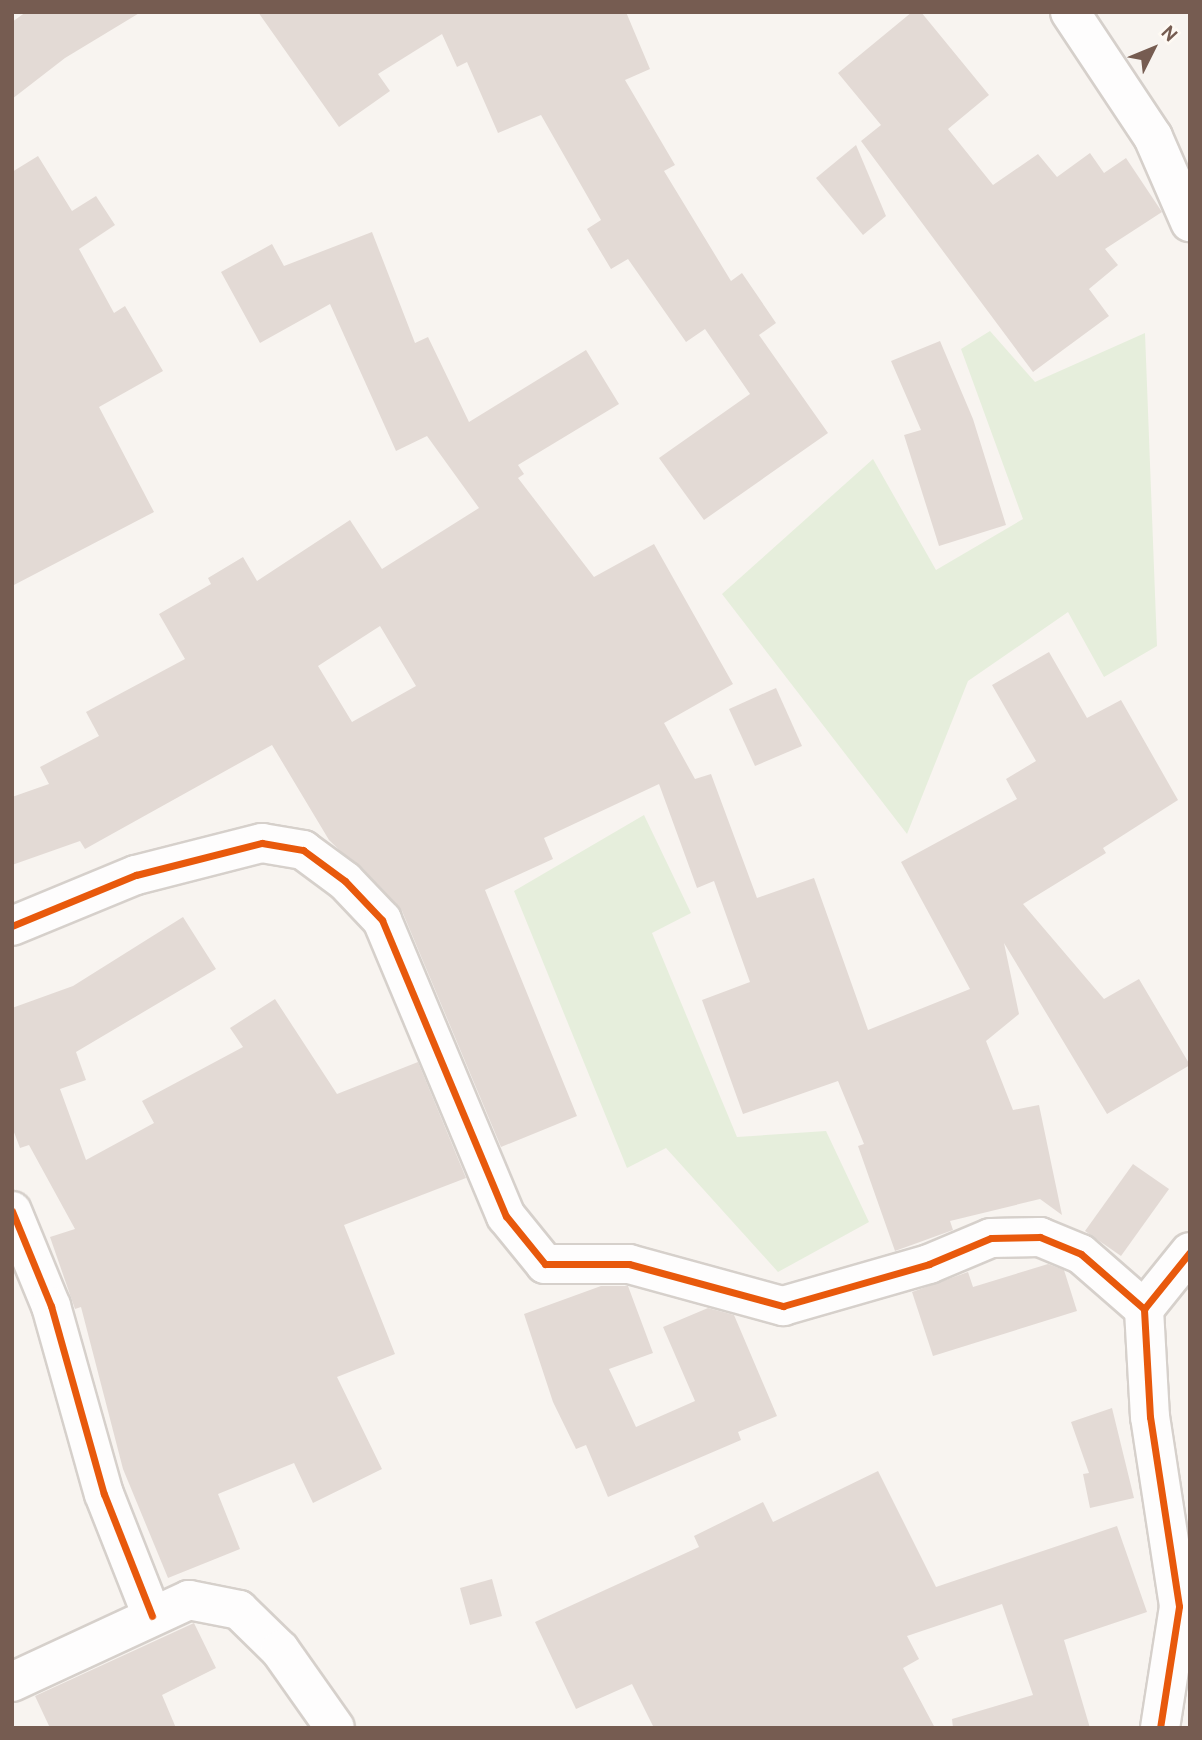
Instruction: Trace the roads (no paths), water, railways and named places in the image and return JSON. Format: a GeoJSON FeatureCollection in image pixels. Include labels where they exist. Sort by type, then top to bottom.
{"type":"FeatureCollection","features":[{"type":"Feature","properties":{"kind":"street"},"geometry":{"type":"LineString","coordinates":[[1070,12],[1153,137],[1190,222]]}},
{"type":"Feature","properties":{"kind":"street"},"geometry":{"type":"LineString","coordinates":[[1153,137],[1190,141]]}},
{"type":"Feature","properties":{"kind":"street"},"geometry":{"type":"LineString","coordinates":[[12,926],[136,875],[262,843],[303,850],[345,881],[382,920],[506,1216],[545,1264],[629,1264],[783,1306],[929,1264],[990,1238],[1040,1237],[1081,1254],[1144,1309]]}},
{"type":"Feature","properties":{"kind":"street"},"geometry":{"type":"LineString","coordinates":[[12,1211],[51,1306],[104,1494],[152,1616]]}},
{"type":"Feature","properties":{"kind":"street"},"geometry":{"type":"LineString","coordinates":[[1160,1728],[1179,1606],[1150,1418],[1144,1309],[1190,1252]]}},
{"type":"Feature","properties":{"kind":"street"},"geometry":{"type":"LineString","coordinates":[[12,1682],[189,1600],[239,1611],[280,1650],[335,1728]]}}]}
